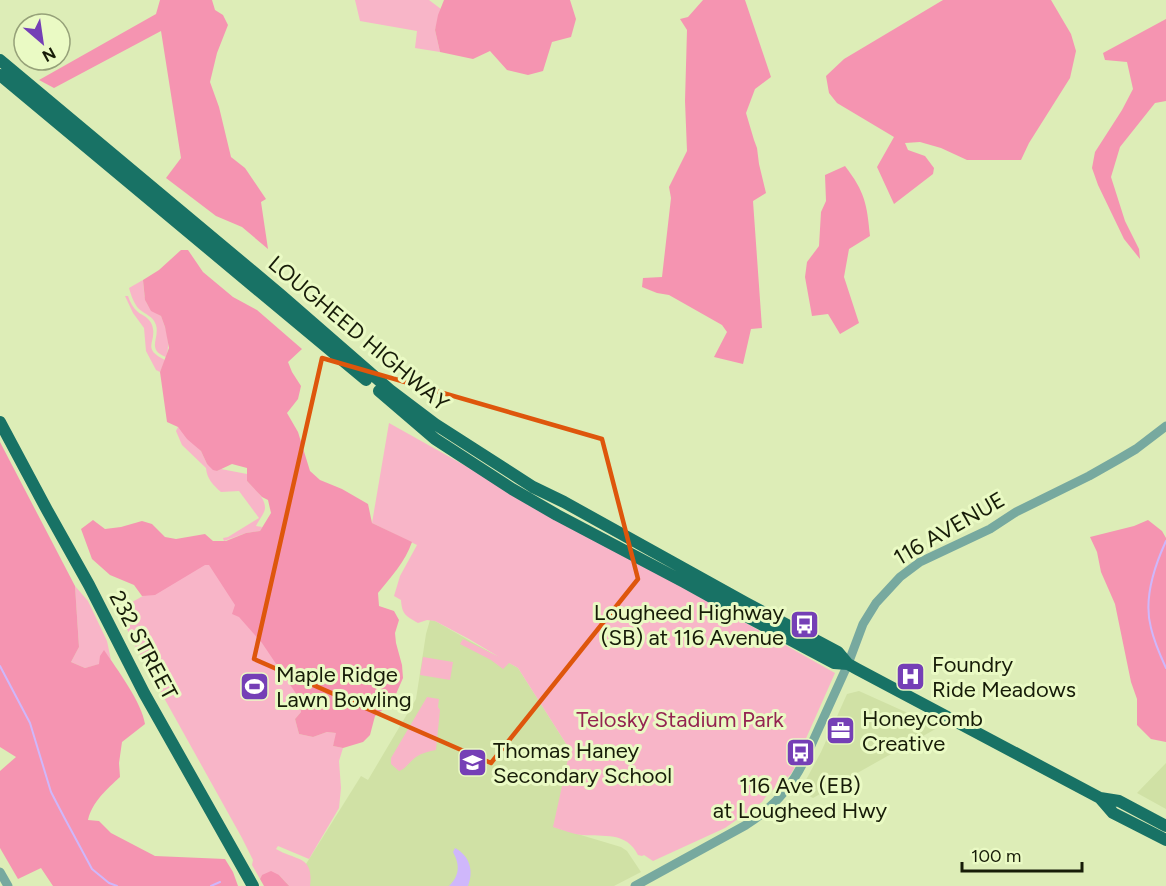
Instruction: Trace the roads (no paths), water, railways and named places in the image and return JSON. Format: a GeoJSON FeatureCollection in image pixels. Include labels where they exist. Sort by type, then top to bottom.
{"type":"FeatureCollection","features":[{"type":"Feature","properties":{"kind":"main road","name":"LOUGHEED HIGHWAY"},"geometry":{"type":"LineString","coordinates":[[0,60],[281,295],[390,390],[435,424],[533,487],[838,652],[848,664],[1100,798],[1119,801],[1166,826]]}},
{"type":"Feature","properties":{"kind":"main road","name":"LOUGHEED HIGHWAY"},"geometry":{"type":"LineString","coordinates":[[0,75],[435,439],[557,515],[834,663],[848,664]]}},
{"type":"Feature","properties":{"kind":"main road","name":"232 STREET"},"geometry":{"type":"LineString","coordinates":[[0,422],[89,585],[144,693],[253,886]]}},
{"type":"Feature","properties":{"kind":"main road","name":"LOUGHEED HIGHWAY"},"geometry":{"type":"LineString","coordinates":[[1100,798],[1113,813],[1166,840]]}},
{"type":"Feature","properties":{"kind":"street","name":"116 AVENUE"},"geometry":{"type":"LineString","coordinates":[[635,886],[746,825],[769,808],[787,788],[798,771],[848,664],[863,624],[876,603],[911,567],[990,529],[1016,512],[1089,476],[1136,449],[1166,426]]}},
{"type":"Feature","properties":{"kind":"street"},"geometry":{"type":"LineString","coordinates":[[0,872],[8,886]]}},
{"type":"Feature","properties":{"kind":"waterway"},"geometry":{"type":"LineString","coordinates":[[1166,541],[1157,561],[1148,606],[1152,633],[1166,668]]}},
{"type":"Feature","properties":{"kind":"waterway"},"geometry":{"type":"LineString","coordinates":[[0,666],[30,723],[51,792],[64,817],[92,869],[109,883],[117,886]]}},
{"type":"Feature","properties":{"kind":"waterway"},"geometry":{"type":"LineString","coordinates":[[211,886],[220,882]]}},
{"type":"Feature","properties":{"kind":"place","name":"Lougheed Highway (SB) at 116 Avenue"},"geometry":{"type":"Point","coordinates":[805,625]}},
{"type":"Feature","properties":{"kind":"place","name":"Foundry Ride Meadows"},"geometry":{"type":"Point","coordinates":[911,677]}},
{"type":"Feature","properties":{"kind":"place","name":"Maple Ridge Lawn Bowling"},"geometry":{"type":"Point","coordinates":[255,687]}},
{"type":"Feature","properties":{"kind":"place","name":"Honeycomb Creative"},"geometry":{"type":"Point","coordinates":[841,731]}},
{"type":"Feature","properties":{"kind":"place","name":"116 Ave (EB) at Lougheed Hwy"},"geometry":{"type":"Point","coordinates":[800,753]}},
{"type":"Feature","properties":{"kind":"place","name":"Thomas Haney Secondary School"},"geometry":{"type":"Point","coordinates":[472,763]}},
{"type":"Feature","properties":{"kind":"park label","name":"Telosky Stadium Park"},"geometry":{"type":"Point","coordinates":[680,719]}}]}
